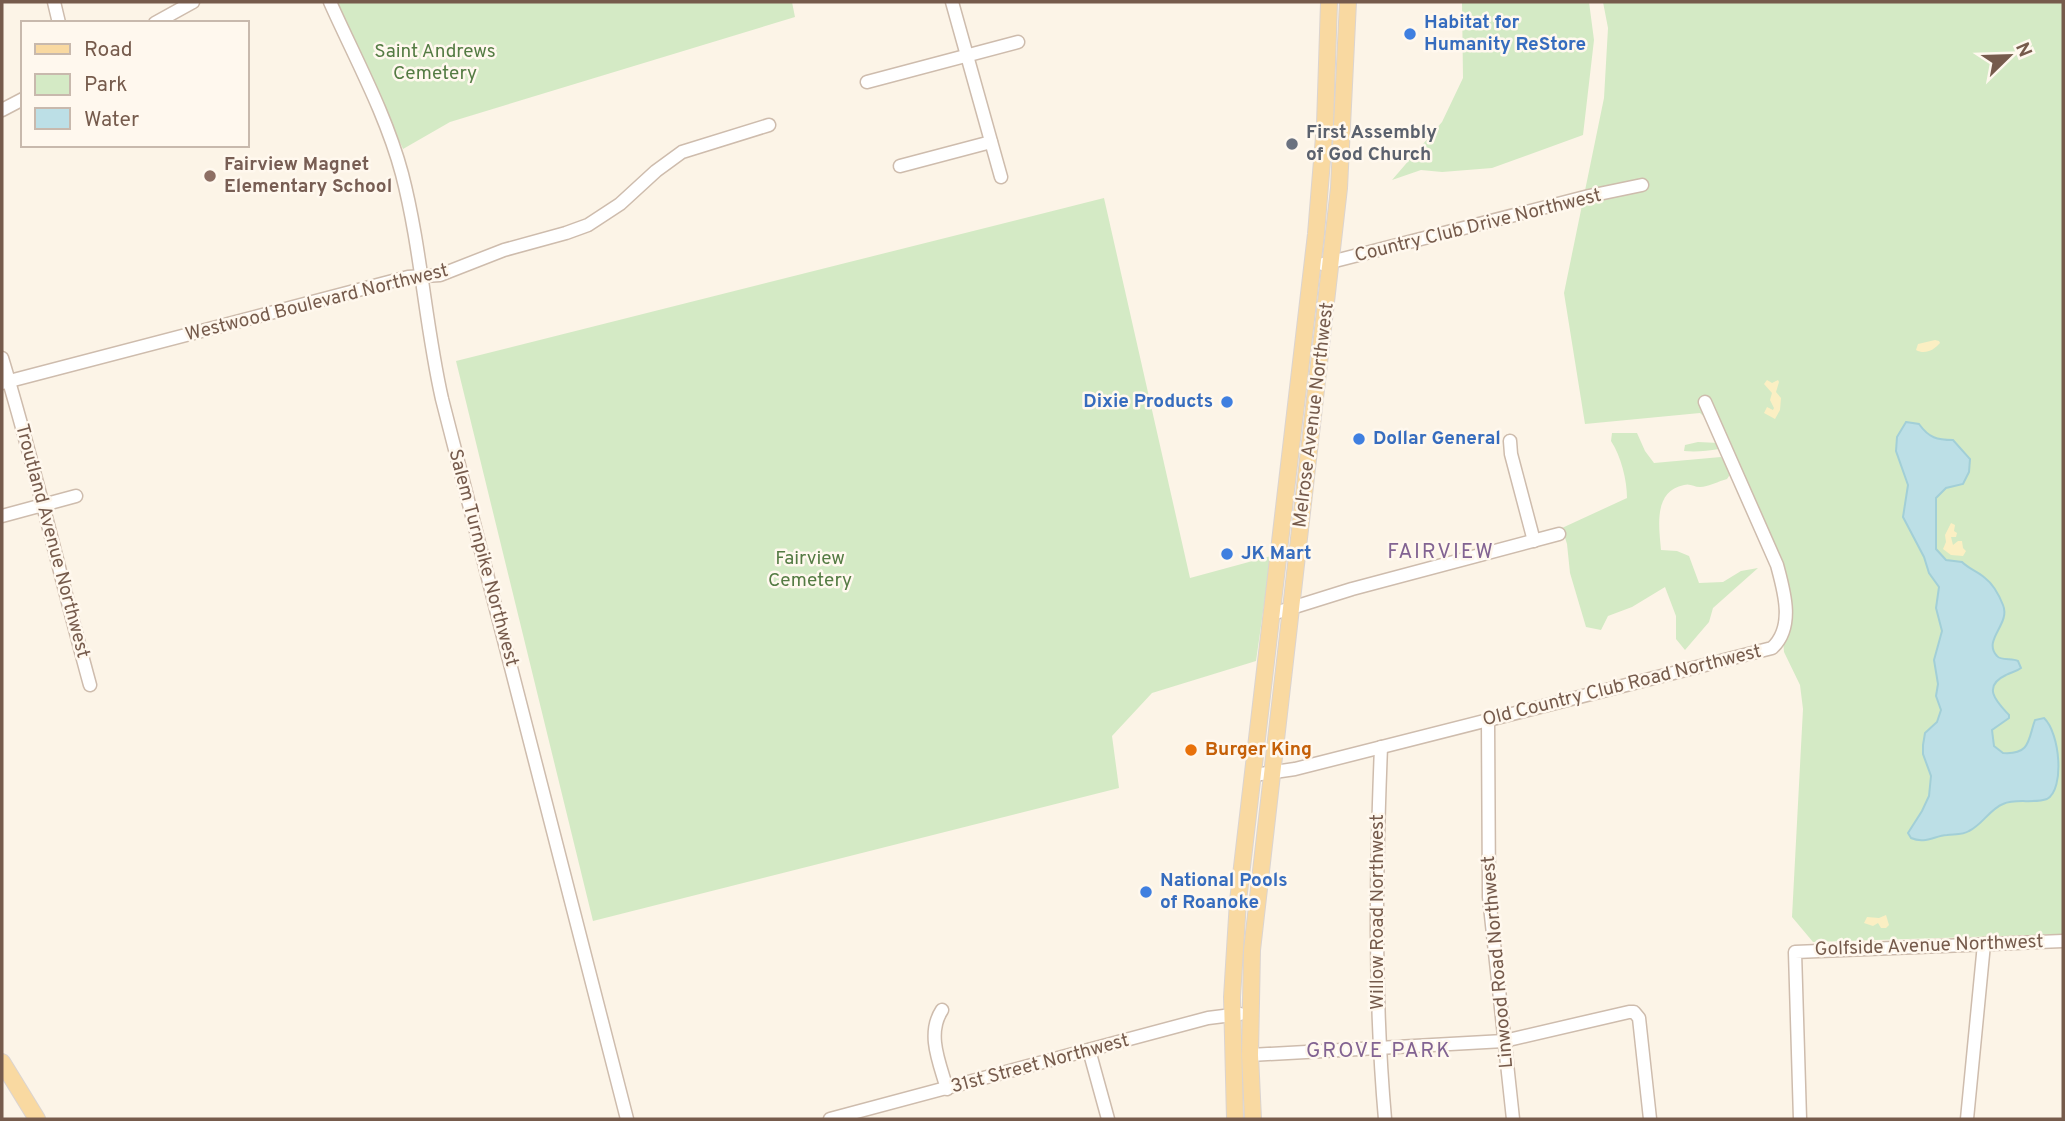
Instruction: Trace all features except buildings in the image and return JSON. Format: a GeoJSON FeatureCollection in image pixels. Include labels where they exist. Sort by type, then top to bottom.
{"type":"FeatureCollection","features":[{"type":"Feature","properties":{"kind":"main road","name":"Melrose Avenue Northwest"},"geometry":{"type":"LineString","coordinates":[[1235,1119],[1232,1014],[1238,901],[1312,265],[1325,124],[1329,2]]}},
{"type":"Feature","properties":{"kind":"main road","name":"Melrose Avenue Northwest"},"geometry":{"type":"LineString","coordinates":[[1253,1119],[1250,1013],[1256,909],[1331,263],[1344,122],[1348,2]]}},
{"type":"Feature","properties":{"kind":"main road"},"geometry":{"type":"LineString","coordinates":[[2,1062],[37,1119]]}},
{"type":"Feature","properties":{"kind":"street"},"geometry":{"type":"LineString","coordinates":[[54,2],[59,21]]}},
{"type":"Feature","properties":{"kind":"street"},"geometry":{"type":"LineString","coordinates":[[159,21],[193,2]]}},
{"type":"Feature","properties":{"kind":"street","name":"Salem Turnpike Northwest"},"geometry":{"type":"LineString","coordinates":[[330,2],[396,153],[410,212],[442,399],[627,1119]]}},
{"type":"Feature","properties":{"kind":"street"},"geometry":{"type":"LineString","coordinates":[[952,2],[1001,177]]}},
{"type":"Feature","properties":{"kind":"street"},"geometry":{"type":"LineString","coordinates":[[867,82],[1018,42]]}},
{"type":"Feature","properties":{"kind":"street"},"geometry":{"type":"LineString","coordinates":[[2,110],[21,100]]}},
{"type":"Feature","properties":{"kind":"street","name":"Westwood Boulevard Northwest"},"geometry":{"type":"LineString","coordinates":[[5,382],[397,280],[440,275],[504,250],[566,233],[589,225],[620,204],[656,171],[682,152],[769,125]]}},
{"type":"Feature","properties":{"kind":"street"},"geometry":{"type":"LineString","coordinates":[[900,166],[991,142]]}},
{"type":"Feature","properties":{"kind":"street","name":"Country Club Drive Northwest"},"geometry":{"type":"LineString","coordinates":[[1312,265],[1331,263],[1589,196],[1642,185]]}},
{"type":"Feature","properties":{"kind":"street","name":"Troutland Avenue Northwest"},"geometry":{"type":"LineString","coordinates":[[2,358],[5,382],[43,505],[90,685]]}},
{"type":"Feature","properties":{"kind":"street","name":"Old Country Club Road Northwest"},"geometry":{"type":"LineString","coordinates":[[1254,775],[1381,747],[1767,651],[1777,643],[1782,636],[1785,618],[1783,590],[1777,565],[1705,402]]}},
{"type":"Feature","properties":{"kind":"street"},"geometry":{"type":"LineString","coordinates":[[1510,441],[1534,541]]}},
{"type":"Feature","properties":{"kind":"street"},"geometry":{"type":"LineString","coordinates":[[2,516],[76,496]]}},
{"type":"Feature","properties":{"kind":"street"},"geometry":{"type":"LineString","coordinates":[[1272,614],[1559,534]]}},
{"type":"Feature","properties":{"kind":"street","name":"Linwood Road Northwest"},"geometry":{"type":"LineString","coordinates":[[1488,720],[1489,897],[1513,1119]]}},
{"type":"Feature","properties":{"kind":"street","name":"Willow Road Northwest"},"geometry":{"type":"LineString","coordinates":[[1381,747],[1376,894],[1378,1047],[1385,1119]]}},
{"type":"Feature","properties":{"kind":"street","name":"Golfside Avenue Northwest"},"geometry":{"type":"LineString","coordinates":[[1800,1119],[1795,952],[2063,942]]}},
{"type":"Feature","properties":{"kind":"street"},"geometry":{"type":"LineString","coordinates":[[1968,1119],[1984,944]]}},
{"type":"Feature","properties":{"kind":"street"},"geometry":{"type":"LineString","coordinates":[[942,1010],[934,1027],[934,1041],[947,1089]]}},
{"type":"Feature","properties":{"kind":"street"},"geometry":{"type":"LineString","coordinates":[[1250,1055],[1504,1041],[1634,1012],[1639,1018],[1650,1119]]}},
{"type":"Feature","properties":{"kind":"street","name":"31st Street Northwest"},"geometry":{"type":"LineString","coordinates":[[830,1119],[1208,1018],[1250,1013]]}},
{"type":"Feature","properties":{"kind":"street"},"geometry":{"type":"LineString","coordinates":[[1089,1050],[1108,1119]]}},
{"type":"Feature","properties":{"kind":"green space","name":"Saint Andrews Cemetery"},"geometry":{"type":"Polygon","coordinates":[[[336,2],[792,2],[795,17],[450,122],[403,149],[336,2]]]}},
{"type":"Feature","properties":{"kind":"green space"},"geometry":{"type":"Polygon","coordinates":[[[1462,2],[1589,2],[1594,40],[1583,135],[1492,168],[1442,172],[1421,170],[1392,180],[1442,122],[1463,78],[1462,2]]]}},
{"type":"Feature","properties":{"kind":"green space"},"geometry":{"type":"Polygon","coordinates":[[[1603,2],[2063,2],[2063,934],[1813,942],[1792,917],[1803,709],[1800,685],[1784,652],[1775,547],[1729,439],[1700,413],[1585,424],[1564,293],[1604,98],[1608,28],[1603,2]]]}},
{"type":"Feature","properties":{"kind":"green space","name":"Fairview Cemetery"},"geometry":{"type":"Polygon","coordinates":[[[1104,198],[1190,578],[1271,556],[1256,661],[1152,693],[1112,736],[1119,788],[593,921],[456,361],[1104,198]]]}},
{"type":"Feature","properties":{"kind":"green space"},"geometry":{"type":"Polygon","coordinates":[[[1612,433],[1637,433],[1654,463],[1721,457],[1731,473],[1727,479],[1706,486],[1686,485],[1674,489],[1667,494],[1660,511],[1661,550],[1677,551],[1689,556],[1699,583],[1723,582],[1741,571],[1758,568],[1713,608],[1709,622],[1685,650],[1676,639],[1676,616],[1665,587],[1632,607],[1608,616],[1601,630],[1586,627],[1570,573],[1567,544],[1562,528],[1627,498],[1623,468],[1611,441],[1612,433]]]}},
{"type":"Feature","properties":{"kind":"green space"},"geometry":{"type":"Polygon","coordinates":[[[1698,442],[1719,443],[1719,449],[1684,451],[1685,445],[1698,442]]]}},
{"type":"Feature","properties":{"kind":"sand"},"geometry":{"type":"Polygon","coordinates":[[[1935,340],[1940,343],[1932,350],[1916,350],[1918,344],[1935,340]]]}},
{"type":"Feature","properties":{"kind":"sand"},"geometry":{"type":"Polygon","coordinates":[[[1767,380],[1772,383],[1778,380],[1779,382],[1776,392],[1781,398],[1780,410],[1775,419],[1764,413],[1767,407],[1773,410],[1774,408],[1770,400],[1772,393],[1764,384],[1767,380]]]}},
{"type":"Feature","properties":{"kind":"sand"},"geometry":{"type":"Polygon","coordinates":[[[1951,523],[1955,525],[1954,531],[1957,533],[1956,537],[1951,537],[1953,545],[1962,541],[1966,551],[1963,556],[1951,555],[1943,549],[1945,535],[1951,523]]]}},
{"type":"Feature","properties":{"kind":"sand"},"geometry":{"type":"Polygon","coordinates":[[[1886,915],[1889,925],[1886,928],[1881,928],[1878,923],[1873,926],[1864,923],[1867,917],[1879,918],[1886,915]]]}},
{"type":"Feature","properties":{"kind":"water"},"geometry":{"type":"Polygon","coordinates":[[[1906,422],[1919,424],[1934,437],[1953,440],[1970,459],[1969,472],[1963,484],[1946,488],[1936,498],[1936,549],[1946,560],[1962,562],[1991,583],[2003,605],[2003,619],[1994,638],[1993,650],[1999,658],[2018,661],[2021,668],[1994,685],[1994,695],[2009,718],[1992,730],[1994,746],[2003,753],[2019,751],[2027,744],[2035,720],[2044,718],[2054,736],[2058,760],[2056,784],[2047,799],[2008,802],[1998,806],[1967,832],[1921,840],[1911,838],[1908,833],[1929,796],[1931,776],[1923,754],[1923,745],[1925,733],[1937,722],[1941,710],[1936,696],[1938,684],[1934,660],[1942,631],[1936,608],[1939,587],[1929,573],[1924,557],[1903,517],[1908,485],[1896,451],[1897,437],[1906,422]]]}},
{"type":"Feature","properties":{"kind":"place","name":"Habitat for Humanity ReStore"},"geometry":{"type":"Point","coordinates":[1410,34]}},
{"type":"Feature","properties":{"kind":"place","name":"First Assembly of God Church"},"geometry":{"type":"Point","coordinates":[1292,144]}},
{"type":"Feature","properties":{"kind":"place","name":"Fairview Magnet Elementary School"},"geometry":{"type":"Point","coordinates":[210,176]}},
{"type":"Feature","properties":{"kind":"place","name":"Dixie Products"},"geometry":{"type":"Point","coordinates":[1227,402]}},
{"type":"Feature","properties":{"kind":"place","name":"Dollar General"},"geometry":{"type":"Point","coordinates":[1359,439]}},
{"type":"Feature","properties":{"kind":"place","name":"JK Mart"},"geometry":{"type":"Point","coordinates":[1227,554]}},
{"type":"Feature","properties":{"kind":"place","name":"Burger King"},"geometry":{"type":"Point","coordinates":[1191,750]}},
{"type":"Feature","properties":{"kind":"place","name":"National Pools of Roanoke"},"geometry":{"type":"Point","coordinates":[1146,892]}},
{"type":"Feature","properties":{"kind":"district","name":"FAIRVIEW"},"geometry":{"type":"Point","coordinates":[1441,552]}},
{"type":"Feature","properties":{"kind":"district","name":"GROVE PARK"},"geometry":{"type":"Point","coordinates":[1379,1051]}}]}
